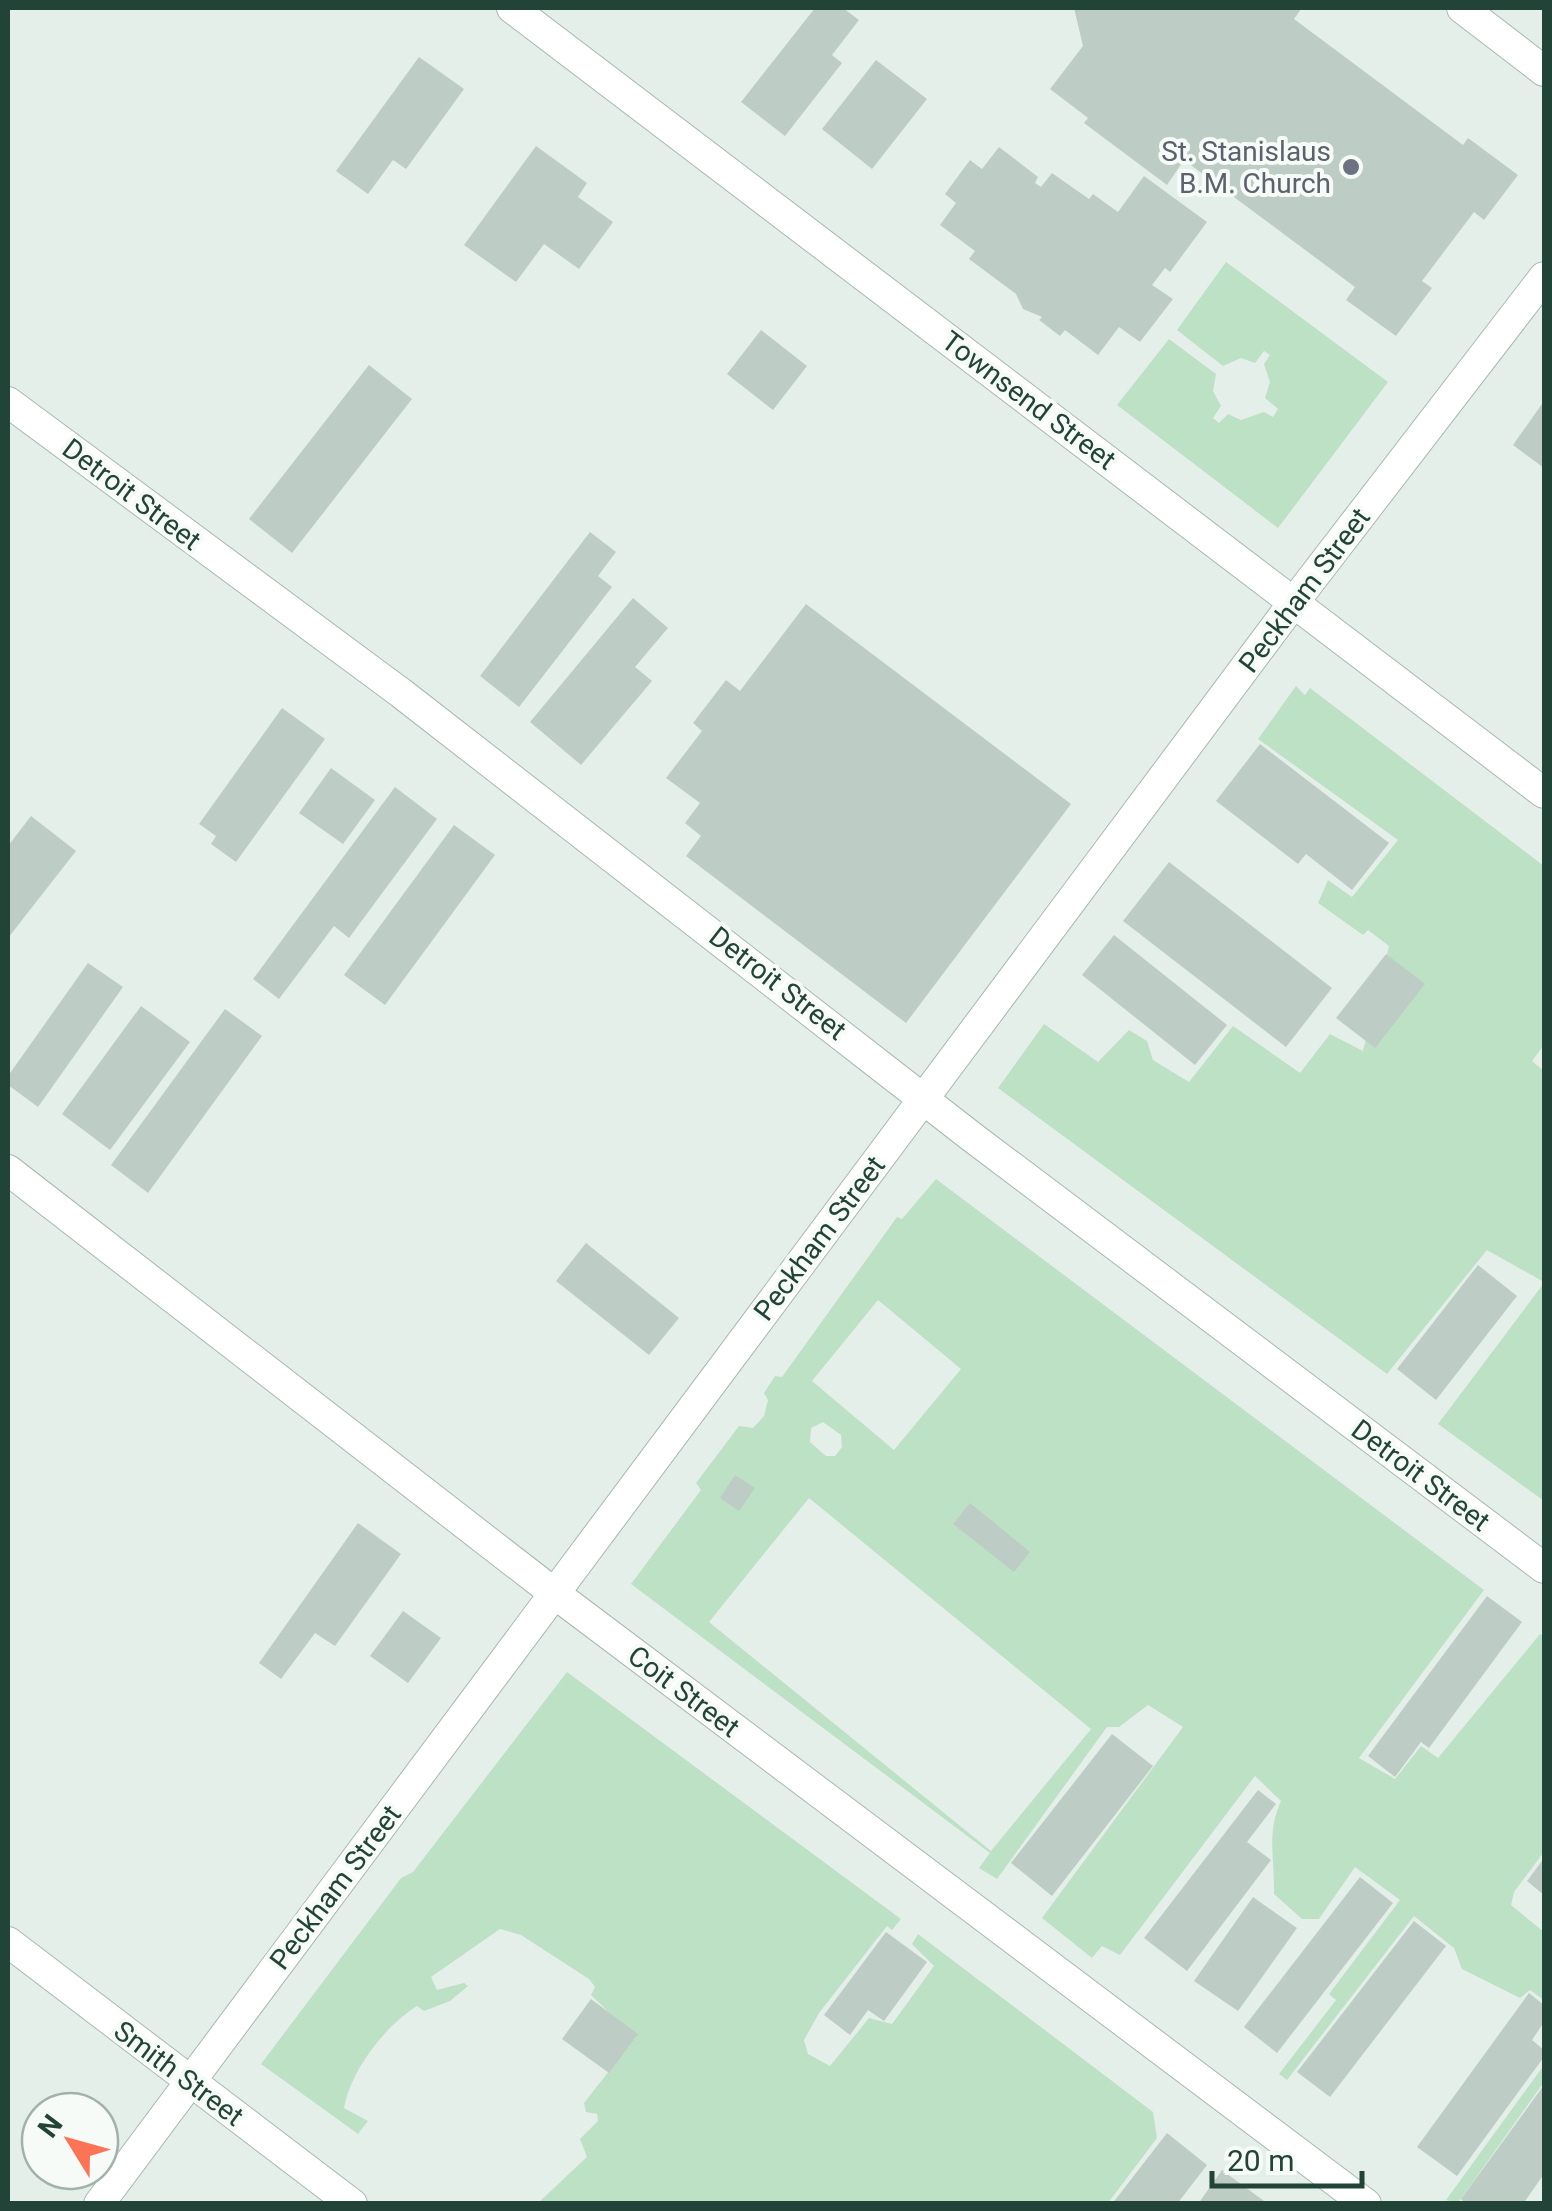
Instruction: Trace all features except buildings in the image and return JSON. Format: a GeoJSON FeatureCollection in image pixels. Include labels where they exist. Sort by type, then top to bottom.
{"type":"FeatureCollection","features":[{"type":"Feature","properties":{"kind":"street","name":"Townsend Street"},"geometry":{"type":"LineString","coordinates":[[512,8],[1544,794]]}},
{"type":"Feature","properties":{"kind":"street"},"geometry":{"type":"LineString","coordinates":[[1462,8],[1544,71]]}},
{"type":"Feature","properties":{"kind":"street","name":"Peckham Street"},"geometry":{"type":"LineString","coordinates":[[99,2204],[1294,602],[1544,277]]}},
{"type":"Feature","properties":{"kind":"street","name":"Detroit Street"},"geometry":{"type":"LineString","coordinates":[[8,402],[401,693],[1544,1568]]}},
{"type":"Feature","properties":{"kind":"street","name":"Coit Street"},"geometry":{"type":"LineString","coordinates":[[8,1170],[554,1593],[1366,2204]]}},
{"type":"Feature","properties":{"kind":"street","name":"Smith Street"},"geometry":{"type":"LineString","coordinates":[[8,1942],[352,2204]]}},
{"type":"Feature","properties":{"kind":"green space"},"geometry":{"type":"Polygon","coordinates":[[[1226,262],[1388,382],[1278,528],[1117,405],[1169,339],[1216,374],[1213,391],[1221,406],[1213,418],[1219,423],[1228,414],[1241,420],[1264,412],[1273,417],[1278,409],[1265,398],[1270,382],[1264,364],[1270,355],[1264,351],[1255,363],[1241,358],[1223,366],[1177,330],[1226,262]]]}},
{"type":"Feature","properties":{"kind":"green space"},"geometry":{"type":"Polygon","coordinates":[[[1296,686],[1305,695],[1310,688],[1544,866],[1544,1045],[1532,1061],[1544,1071],[1544,1282],[1487,1250],[1387,1374],[998,1088],[1044,1024],[1098,1062],[1129,1030],[1147,1041],[1153,1060],[1189,1082],[1233,1026],[1300,1073],[1330,1034],[1363,1051],[1389,946],[1368,930],[1363,935],[1318,903],[1328,880],[1352,897],[1398,840],[1258,739],[1296,686]]]}},
{"type":"Feature","properties":{"kind":"green space"},"geometry":{"type":"Polygon","coordinates":[[[936,1179],[1484,1590],[1359,1758],[1395,1779],[1421,1746],[1438,1758],[1540,1634],[1544,1637],[1544,1852],[1514,1892],[1511,1905],[1544,1932],[1544,2000],[1530,1990],[1520,1998],[1462,1969],[1454,1948],[1414,1916],[1287,2080],[1279,2074],[1336,2000],[1329,1994],[1400,1900],[1355,1867],[1319,1919],[1302,1919],[1274,1894],[1272,1835],[1281,1801],[1255,1776],[1120,1955],[1102,1946],[1092,1958],[1042,1918],[1183,1727],[1148,1705],[1119,1727],[1107,1727],[997,1879],[979,1868],[990,1853],[631,1584],[701,1490],[696,1483],[739,1426],[753,1428],[764,1416],[768,1400],[764,1393],[775,1376],[782,1377],[897,1217],[902,1219],[936,1179]],[[878,1300],[812,1381],[894,1450],[961,1369],[878,1300]],[[823,1422],[811,1428],[810,1442],[826,1456],[835,1456],[842,1447],[841,1435],[823,1422]],[[809,1498],[709,1622],[991,1851],[1091,1729],[809,1498]]]}},
{"type":"Feature","properties":{"kind":"green space"},"geometry":{"type":"Polygon","coordinates":[[[1544,1283],[1544,1501],[1438,1424],[1544,1283]]]}},
{"type":"Feature","properties":{"kind":"green space"},"geometry":{"type":"Polygon","coordinates":[[[567,1672],[901,1919],[892,1930],[887,1926],[819,2013],[804,2040],[808,2054],[830,2066],[869,2018],[892,2024],[934,1966],[912,1944],[918,1934],[1153,2112],[1157,2138],[1108,2203],[538,2203],[587,2157],[580,2139],[598,2121],[597,2114],[586,2112],[584,2103],[635,2038],[591,1995],[595,1987],[589,1979],[521,1935],[500,1929],[431,1977],[437,1990],[464,1983],[468,1986],[450,2001],[424,2011],[417,2006],[371,2050],[354,2079],[344,2108],[368,2121],[358,2134],[261,2064],[401,1878],[413,1872],[567,1672]]]}},
{"type":"Feature","properties":{"kind":"green space"},"geometry":{"type":"Polygon","coordinates":[[[1544,2065],[1544,2082],[1458,2203],[1446,2200],[1544,2065]]]}},
{"type":"Feature","properties":{"kind":"place","name":"St. Stanislaus B.M. Church"},"geometry":{"type":"Point","coordinates":[1351,167]}}]}
